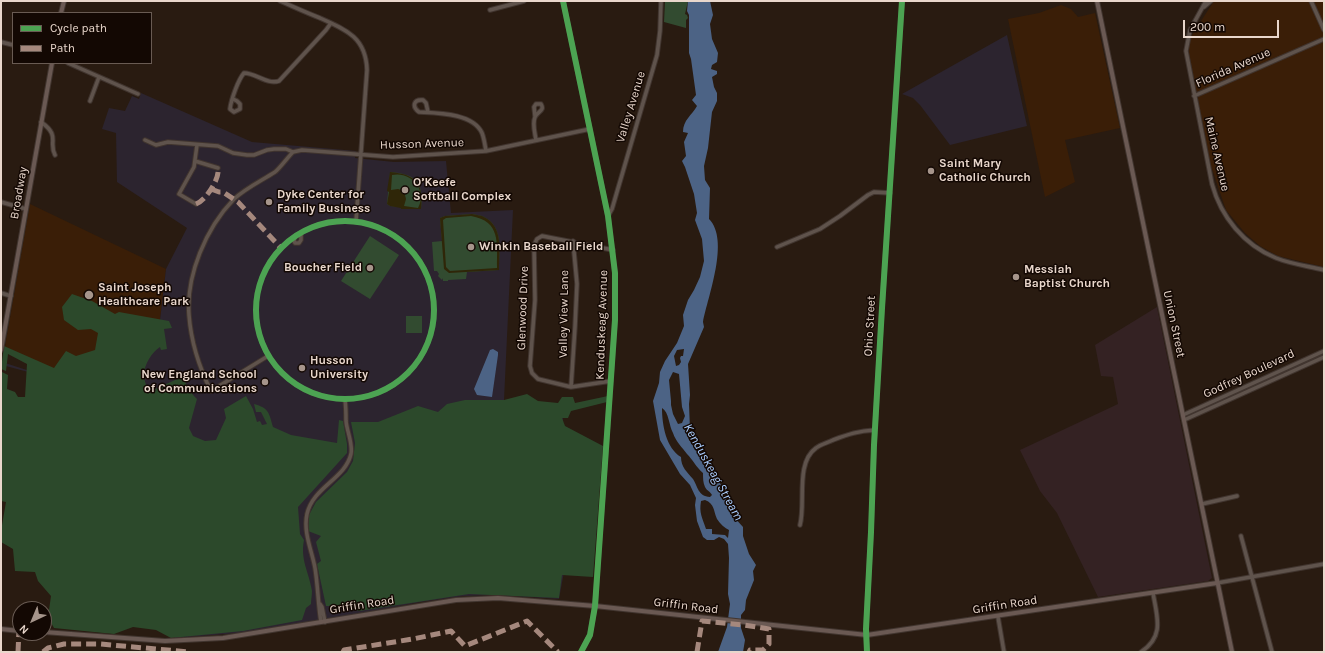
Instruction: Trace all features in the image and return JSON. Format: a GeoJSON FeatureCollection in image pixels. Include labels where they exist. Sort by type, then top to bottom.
{"type":"FeatureCollection","features":[{"type":"Feature","properties":{"kind":"main road"},"geometry":{"type":"LineString","coordinates":[[61,12],[64,1]]}},
{"type":"Feature","properties":{"kind":"main road","name":"Union Street"},"geometry":{"type":"LineString","coordinates":[[1097,1],[1232,652]]}},
{"type":"Feature","properties":{"kind":"main road","name":"Broadway"},"geometry":{"type":"LineString","coordinates":[[1,350],[52,64]]}},
{"type":"Feature","properties":{"kind":"main road","name":"Griffin Road"},"geometry":{"type":"LineString","coordinates":[[52,633],[165,641],[224,638],[456,600],[498,598],[595,606],[723,621],[867,635],[1218,583]]}},
{"type":"Feature","properties":{"kind":"main road"},"geometry":{"type":"LineString","coordinates":[[1,629],[12,630]]}},
{"type":"Feature","properties":{"kind":"street","name":"Husson Avenue"},"geometry":{"type":"LineString","coordinates":[[280,1],[346,30],[356,39],[363,50],[367,70],[361,155],[393,157],[486,151],[590,129]]}},
{"type":"Feature","properties":{"kind":"street"},"geometry":{"type":"LineString","coordinates":[[490,10],[524,1]]}},
{"type":"Feature","properties":{"kind":"street","name":"Kenduskeag Avenue"},"geometry":{"type":"LineString","coordinates":[[563,1],[608,216],[616,273],[616,299],[611,381],[595,606],[590,635],[581,652]]}},
{"type":"Feature","properties":{"kind":"street","name":"Valley Avenue"},"geometry":{"type":"LineString","coordinates":[[608,216],[612,208],[656,59],[660,31],[661,1]]}},
{"type":"Feature","properties":{"kind":"street","name":"Ohio Street"},"geometry":{"type":"LineString","coordinates":[[867,652],[875,430],[902,1]]}},
{"type":"Feature","properties":{"kind":"street","name":"Maine Avenue"},"geometry":{"type":"LineString","coordinates":[[1206,1],[1192,24],[1186,44],[1194,96],[1215,194],[1228,220],[1243,237],[1257,248],[1266,254],[1283,260],[1324,270]]}},
{"type":"Feature","properties":{"kind":"street","name":"Maine Avenue"},"geometry":{"type":"LineString","coordinates":[[1203,8],[1211,1]]}},
{"type":"Feature","properties":{"kind":"street"},"geometry":{"type":"LineString","coordinates":[[1311,1],[1324,30]]}},
{"type":"Feature","properties":{"kind":"street"},"geometry":{"type":"LineString","coordinates":[[233,99],[238,82],[244,74],[253,74],[271,82],[279,81],[331,23]]}},
{"type":"Feature","properties":{"kind":"street","name":"Florida Avenue"},"geometry":{"type":"LineString","coordinates":[[1194,96],[1324,39]]}},
{"type":"Feature","properties":{"kind":"street"},"geometry":{"type":"LineString","coordinates":[[1,42],[12,45]]}},
{"type":"Feature","properties":{"kind":"street"},"geometry":{"type":"LineString","coordinates":[[70,64],[138,94]]}},
{"type":"Feature","properties":{"kind":"street"},"geometry":{"type":"LineString","coordinates":[[90,101],[99,77]]}},
{"type":"Feature","properties":{"kind":"street"},"geometry":{"type":"LineString","coordinates":[[428,112],[426,103],[423,100],[418,99],[415,101],[414,105],[416,110],[419,112],[460,116],[477,126],[482,133],[486,151]]}},
{"type":"Feature","properties":{"kind":"street"},"geometry":{"type":"LineString","coordinates":[[535,116],[534,122],[536,140]]}},
{"type":"Feature","properties":{"kind":"street"},"geometry":{"type":"LineString","coordinates":[[41,122],[49,128],[52,133],[54,139],[53,152],[55,155]]}},
{"type":"Feature","properties":{"kind":"street"},"geometry":{"type":"LineString","coordinates":[[145,140],[156,145],[168,142],[218,146],[233,153],[247,155],[254,155],[274,149],[286,149],[294,152]]}},
{"type":"Feature","properties":{"kind":"street"},"geometry":{"type":"LineString","coordinates":[[196,204],[179,194],[194,167],[197,145]]}},
{"type":"Feature","properties":{"kind":"street"},"geometry":{"type":"LineString","coordinates":[[268,356],[211,391],[200,366],[192,339],[189,315],[191,287],[198,259],[208,235],[225,209],[247,188],[276,171],[294,152],[302,150],[361,155],[356,221]]}},
{"type":"Feature","properties":{"kind":"street"},"geometry":{"type":"LineString","coordinates":[[195,161],[218,168]]}},
{"type":"Feature","properties":{"kind":"street"},"geometry":{"type":"LineString","coordinates":[[777,247],[820,229],[874,192],[890,193]]}},
{"type":"Feature","properties":{"kind":"street"},"geometry":{"type":"LineString","coordinates":[[1,202],[26,209]]}},
{"type":"Feature","properties":{"kind":"street"},"geometry":{"type":"LineString","coordinates":[[356,221],[377,226],[389,232],[409,248],[419,260],[427,274],[432,289],[434,313],[432,329],[426,349],[414,367],[407,375],[389,388],[378,393],[356,399],[345,400],[321,396],[300,387],[282,374],[268,356],[259,336],[255,314],[255,300],[258,285],[263,271],[271,259],[286,242],[295,237],[326,223],[356,221]]}},
{"type":"Feature","properties":{"kind":"street"},"geometry":{"type":"LineString","coordinates":[[295,237],[295,243],[299,243],[301,240],[301,234]]}},
{"type":"Feature","properties":{"kind":"street","name":"Glenwood Drive"},"geometry":{"type":"LineString","coordinates":[[611,381],[571,387],[538,379],[532,373],[530,366],[535,300],[534,245],[537,239],[542,236],[613,250]]}},
{"type":"Feature","properties":{"kind":"street","name":"Valley View Lane"},"geometry":{"type":"LineString","coordinates":[[571,387],[576,284],[573,242]]}},
{"type":"Feature","properties":{"kind":"street"},"geometry":{"type":"LineString","coordinates":[[1,293],[11,296]]}},
{"type":"Feature","properties":{"kind":"street","name":"Godfrey Boulevard"},"geometry":{"type":"LineString","coordinates":[[1184,418],[1324,351]]}},
{"type":"Feature","properties":{"kind":"street","name":"Godfrey Boulevard"},"geometry":{"type":"LineString","coordinates":[[1184,418],[1324,357]]}},
{"type":"Feature","properties":{"kind":"street"},"geometry":{"type":"LineString","coordinates":[[323,622],[319,608],[320,604],[315,568],[306,532],[306,522],[307,513],[314,498],[348,464],[352,448],[347,425],[345,400]]}},
{"type":"Feature","properties":{"kind":"street"},"geometry":{"type":"LineString","coordinates":[[800,525],[803,516],[804,469],[809,455],[820,446],[856,432],[875,430]]}},
{"type":"Feature","properties":{"kind":"street"},"geometry":{"type":"LineString","coordinates":[[1202,504],[1238,496]]}},
{"type":"Feature","properties":{"kind":"street"},"geometry":{"type":"LineString","coordinates":[[1241,536],[1272,652]]}},
{"type":"Feature","properties":{"kind":"street","name":"Griffin Road"},"geometry":{"type":"LineString","coordinates":[[1218,583],[1253,578],[1324,564]]}},
{"type":"Feature","properties":{"kind":"street"},"geometry":{"type":"LineString","coordinates":[[1141,652],[1153,639],[1158,628],[1153,593]]}},
{"type":"Feature","properties":{"kind":"street"},"geometry":{"type":"LineString","coordinates":[[998,616],[1004,652]]}},
{"type":"Feature","properties":{"kind":"shaded area"},"geometry":{"type":"Polygon","coordinates":[[[1214,1],[1324,1],[1324,267],[1278,256],[1260,246],[1245,233],[1226,210],[1210,163],[1188,48],[1190,38],[1214,1]]]}},
{"type":"Feature","properties":{"kind":"shaded area"},"geometry":{"type":"Polygon","coordinates":[[[1061,5],[1071,9],[1078,17],[1095,13],[1120,128],[1065,140],[1075,182],[1045,197],[1008,19],[1039,13],[1061,5]]]}},
{"type":"Feature","properties":{"kind":"shaded area"},"geometry":{"type":"Polygon","coordinates":[[[1007,35],[1027,126],[950,145],[920,105],[913,98],[902,94],[1007,35]]]}},
{"type":"Feature","properties":{"kind":"shaded area","name":"Husson University"},"geometry":{"type":"Polygon","coordinates":[[[141,93],[252,142],[356,151],[355,158],[394,162],[446,161],[451,213],[513,210],[504,400],[563,409],[564,572],[559,599],[498,595],[464,596],[239,633],[175,638],[169,513],[1,486],[54,491],[32,373],[2,365],[2,362],[92,391],[160,320],[166,269],[187,228],[117,182],[116,133],[102,129],[109,108],[125,111],[132,96],[139,99],[141,93]]]}},
{"type":"Feature","properties":{"kind":"shaded area","name":"Saint Joseph Healthcare Park"},"geometry":{"type":"Polygon","coordinates":[[[30,204],[166,269],[160,320],[93,391],[4,352],[30,204]]]}},
{"type":"Feature","properties":{"kind":"shaded area"},"geometry":{"type":"Polygon","coordinates":[[[1157,307],[1212,578],[1208,581],[1098,597],[1057,513],[1040,491],[1020,450],[1118,404],[1113,377],[1101,376],[1095,345],[1157,307]]]}},
{"type":"Feature","properties":{"kind":"green space"},"geometry":{"type":"Polygon","coordinates":[[[665,1],[688,1],[685,14],[688,18],[686,20],[686,28],[664,22],[665,1]]]}},
{"type":"Feature","properties":{"kind":"green space","name":"O’Keefe Softball Complex"},"geometry":{"type":"Polygon","coordinates":[[[390,172],[407,175],[417,182],[420,186],[422,200],[421,209],[390,206],[387,204],[390,172]]]}},
{"type":"Feature","properties":{"kind":"green space","name":"Winkin Baseball Field"},"geometry":{"type":"Polygon","coordinates":[[[472,214],[484,217],[490,221],[498,233],[500,248],[499,270],[467,272],[466,279],[443,281],[443,278],[442,280],[438,276],[439,274],[437,271],[434,271],[432,242],[442,241],[440,218],[445,216],[472,214]]]}},
{"type":"Feature","properties":{"kind":"green space","name":"Boucher Field"},"geometry":{"type":"Polygon","coordinates":[[[370,236],[399,255],[370,299],[341,281],[370,236]]]}},
{"type":"Feature","properties":{"kind":"green space"},"geometry":{"type":"Polygon","coordinates":[[[72,294],[92,301],[115,314],[119,312],[169,321],[172,328],[164,329],[167,349],[161,350],[160,347],[157,349],[151,355],[144,370],[147,387],[150,393],[156,391],[155,389],[184,376],[189,389],[197,399],[189,428],[193,436],[205,441],[216,440],[226,418],[224,409],[246,396],[253,409],[257,422],[260,421],[262,425],[267,424],[261,412],[256,412],[254,404],[266,409],[273,427],[291,435],[337,443],[339,420],[343,421],[347,453],[298,507],[300,534],[304,540],[304,560],[312,591],[311,604],[306,608],[302,620],[243,631],[171,638],[156,630],[133,627],[114,634],[54,628],[52,624],[51,596],[38,581],[35,572],[15,571],[13,549],[1,542],[1,531],[6,502],[1,501],[1,376],[2,372],[8,375],[7,389],[15,392],[18,397],[25,397],[27,364],[8,354],[6,371],[1,369],[4,346],[54,368],[66,351],[76,356],[95,350],[98,333],[91,329],[78,330],[64,320],[62,307],[72,294]]]}},
{"type":"Feature","properties":{"kind":"green space"},"geometry":{"type":"Polygon","coordinates":[[[406,316],[422,316],[422,333],[406,333],[406,316]]]}},
{"type":"Feature","properties":{"kind":"green space"},"geometry":{"type":"Polygon","coordinates":[[[527,394],[538,401],[558,403],[562,397],[573,397],[575,403],[608,396],[607,402],[571,411],[568,418],[562,418],[565,426],[603,446],[593,577],[562,575],[559,598],[469,594],[359,611],[345,606],[326,606],[317,564],[321,561],[316,542],[321,536],[308,531],[309,515],[316,502],[347,472],[353,461],[355,443],[351,422],[378,422],[418,406],[438,412],[447,404],[465,400],[504,400],[527,394]]]}},
{"type":"Feature","properties":{"kind":"sand"},"geometry":{"type":"Polygon","coordinates":[[[390,172],[399,173],[412,178],[416,182],[419,187],[421,193],[422,200],[421,209],[401,209],[390,206],[387,204],[389,192],[387,191],[390,172]],[[392,175],[391,190],[398,189],[404,191],[406,199],[404,206],[418,208],[421,201],[421,195],[416,183],[405,176],[392,175]]]}},
{"type":"Feature","properties":{"kind":"sand"},"geometry":{"type":"Polygon","coordinates":[[[472,214],[483,216],[490,221],[498,233],[500,248],[499,270],[449,273],[444,269],[440,218],[445,216],[472,214]],[[471,216],[446,218],[443,220],[446,267],[450,271],[497,268],[497,242],[495,234],[488,223],[471,216]]]}},
{"type":"Feature","properties":{"kind":"water","name":"Kenduskeag Stream"},"geometry":{"type":"Polygon","coordinates":[[[688,1],[710,1],[713,15],[710,24],[712,39],[718,53],[717,62],[712,65],[711,69],[717,71],[717,74],[712,77],[717,93],[717,101],[712,112],[708,148],[704,166],[705,180],[710,188],[709,219],[715,228],[718,240],[718,254],[713,284],[703,322],[704,327],[688,364],[690,430],[688,438],[710,467],[721,485],[733,516],[743,527],[743,536],[749,554],[756,565],[753,571],[754,580],[746,600],[745,610],[741,615],[741,628],[745,640],[743,652],[718,652],[727,627],[730,604],[728,594],[728,544],[724,539],[719,537],[714,540],[707,540],[703,537],[697,521],[695,505],[696,498],[690,485],[680,474],[660,440],[653,401],[659,383],[660,372],[665,361],[677,343],[684,326],[683,315],[688,300],[700,277],[704,261],[702,239],[695,220],[697,213],[694,194],[682,161],[686,156],[684,142],[688,133],[683,132],[684,124],[697,106],[692,100],[696,95],[689,53],[689,15],[687,11],[688,1]],[[684,349],[677,350],[674,356],[676,366],[681,362],[680,358],[683,356],[684,349]],[[673,372],[669,380],[673,414],[678,424],[682,423],[685,416],[682,407],[679,374],[673,372]],[[662,408],[662,415],[668,442],[681,457],[683,467],[693,479],[699,491],[703,495],[710,497],[712,495],[704,485],[703,473],[679,444],[672,430],[668,416],[662,408]],[[705,500],[701,501],[700,505],[702,518],[706,529],[712,529],[712,534],[725,535],[728,538],[729,530],[718,521],[711,503],[705,500]]]}},
{"type":"Feature","properties":{"kind":"water"},"geometry":{"type":"Polygon","coordinates":[[[493,349],[498,352],[498,355],[492,397],[477,395],[474,389],[490,350],[493,349]]]}},
{"type":"Feature","properties":{"kind":"marked path"},"geometry":{"type":"LineString","coordinates":[[196,204],[200,202],[212,189],[217,178],[218,168]]}},
{"type":"Feature","properties":{"kind":"marked path"},"geometry":{"type":"LineString","coordinates":[[211,189],[223,192],[238,202],[280,247]]}},
{"type":"Feature","properties":{"kind":"marked path"},"geometry":{"type":"LineString","coordinates":[[343,652],[344,650],[413,639],[451,631],[465,646],[527,621],[558,652]]}},
{"type":"Feature","properties":{"kind":"marked path"},"geometry":{"type":"LineString","coordinates":[[697,652],[702,621],[769,629],[769,644],[763,650],[750,650],[749,652]]}},
{"type":"Feature","properties":{"kind":"marked path"},"geometry":{"type":"LineString","coordinates":[[18,641],[18,652]]}},
{"type":"Feature","properties":{"kind":"marked path"},"geometry":{"type":"LineString","coordinates":[[43,652],[48,648],[64,644],[100,644],[190,652]]}},
{"type":"Feature","properties":{"kind":"cycle path"},"geometry":{"type":"LineString","coordinates":[[563,1],[608,216],[615,273],[615,320],[595,606],[590,635],[581,652]]}},
{"type":"Feature","properties":{"kind":"cycle path"},"geometry":{"type":"LineString","coordinates":[[867,652],[866,629],[874,445],[902,1]]}},
{"type":"Feature","properties":{"kind":"cycle path"},"geometry":{"type":"LineString","coordinates":[[336,221],[354,221],[371,224],[387,231],[402,241],[414,253],[424,268],[431,284],[434,310],[433,327],[428,344],[414,367],[402,379],[387,389],[371,396],[354,399],[336,399],[319,396],[303,389],[288,379],[276,367],[266,352],[259,336],[256,319],[256,301],[259,284],[266,268],[276,253],[288,241],[303,231],[319,224],[336,221]]}},
{"type":"Feature","properties":{"kind":"place","name":"Saint Mary Catholic Church"},"geometry":{"type":"Point","coordinates":[931,171]}},
{"type":"Feature","properties":{"kind":"place","name":"O’Keefe Softball Complex"},"geometry":{"type":"Point","coordinates":[405,190]}},
{"type":"Feature","properties":{"kind":"place","name":"Dyke Center for Family Business"},"geometry":{"type":"Point","coordinates":[269,202]}},
{"type":"Feature","properties":{"kind":"place","name":"Winkin Baseball Field"},"geometry":{"type":"Point","coordinates":[471,247]}},
{"type":"Feature","properties":{"kind":"place","name":"Boucher Field"},"geometry":{"type":"Point","coordinates":[370,268]}},
{"type":"Feature","properties":{"kind":"place","name":"Messiah Baptist Church"},"geometry":{"type":"Point","coordinates":[1016,277]}},
{"type":"Feature","properties":{"kind":"place","name":"Saint Joseph Healthcare Park"},"geometry":{"type":"Point","coordinates":[89,295]}},
{"type":"Feature","properties":{"kind":"place","name":"Husson University"},"geometry":{"type":"Point","coordinates":[302,368]}},
{"type":"Feature","properties":{"kind":"place","name":"New England School of Communications"},"geometry":{"type":"Point","coordinates":[265,382]}}]}
